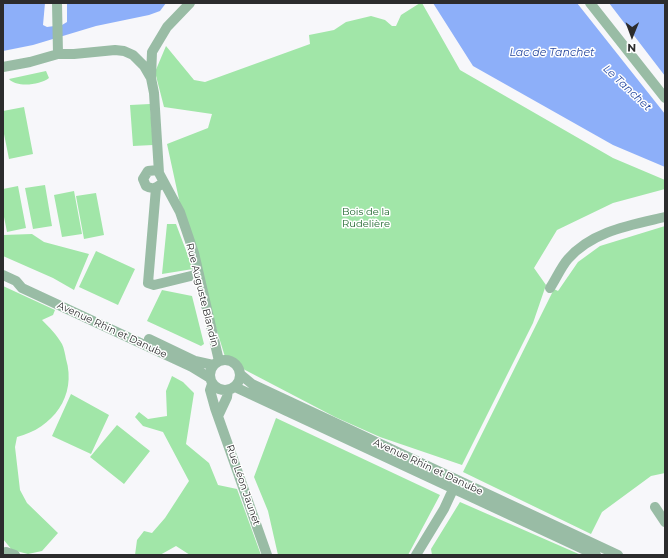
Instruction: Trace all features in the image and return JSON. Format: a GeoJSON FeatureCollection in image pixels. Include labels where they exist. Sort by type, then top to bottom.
{"type":"FeatureCollection","features":[{"type":"Feature","properties":{"kind":"street"},"geometry":{"type":"LineString","coordinates":[[57,3],[59,40],[58,54]]}},
{"type":"Feature","properties":{"kind":"street"},"geometry":{"type":"LineString","coordinates":[[151,78],[152,52],[167,27],[190,3]]}},
{"type":"Feature","properties":{"kind":"street"},"geometry":{"type":"LineString","coordinates":[[590,3],[665,98]]}},
{"type":"Feature","properties":{"kind":"street"},"geometry":{"type":"LineString","coordinates":[[3,67],[30,62],[58,54],[120,50],[137,58],[152,52]]}},
{"type":"Feature","properties":{"kind":"street","name":"Rue Auguste Blandin"},"geometry":{"type":"LineString","coordinates":[[137,58],[151,78],[154,93],[160,175],[180,212],[199,274],[216,363]]}},
{"type":"Feature","properties":{"kind":"street"},"geometry":{"type":"LineString","coordinates":[[156,188],[146,186],[143,179],[148,171],[160,175],[156,188],[148,283],[154,285],[199,274]]}},
{"type":"Feature","properties":{"kind":"street"},"geometry":{"type":"LineString","coordinates":[[550,288],[566,260],[588,242],[605,233],[665,216]]}},
{"type":"Feature","properties":{"kind":"street","name":"Avenue Rhin et Danube"},"geometry":{"type":"LineString","coordinates":[[3,276],[16,281],[24,282],[195,360],[216,363]]}},
{"type":"Feature","properties":{"kind":"street","name":"Avenue Rhin et Danube"},"geometry":{"type":"LineString","coordinates":[[16,281],[22,288],[192,367],[211,381]]}},
{"type":"Feature","properties":{"kind":"street"},"geometry":{"type":"LineString","coordinates":[[219,414],[231,389],[238,384],[240,374],[238,367],[232,361],[216,363],[210,373],[211,381],[221,390],[231,389]]}},
{"type":"Feature","properties":{"kind":"street","name":"Avenue Rhin et Danube"},"geometry":{"type":"LineString","coordinates":[[240,374],[252,384],[596,555]]}},
{"type":"Feature","properties":{"kind":"street","name":"Rue Léon Jaunet"},"geometry":{"type":"LineString","coordinates":[[211,381],[210,390],[267,555]]}},
{"type":"Feature","properties":{"kind":"street","name":"Avenue Rhin et Danube"},"geometry":{"type":"LineString","coordinates":[[231,389],[618,555]]}},
{"type":"Feature","properties":{"kind":"street"},"geometry":{"type":"LineString","coordinates":[[416,555],[444,509],[455,485]]}},
{"type":"Feature","properties":{"kind":"street"},"geometry":{"type":"LineString","coordinates":[[655,507],[665,522]]}},
{"type":"Feature","properties":{"kind":"street"},"geometry":{"type":"LineString","coordinates":[[3,553],[6,552],[15,555]]}},
{"type":"Feature","properties":{"kind":"green space","name":"Bois de la Rudelière"},"geometry":{"type":"Polygon","coordinates":[[[422,3],[460,70],[613,158],[665,180],[665,189],[613,203],[557,230],[534,268],[546,285],[533,323],[462,465],[380,437],[335,417],[226,360],[185,227],[167,144],[208,128],[212,114],[164,107],[155,72],[166,46],[194,80],[205,82],[310,44],[309,35],[334,30],[346,22],[371,16],[385,20],[392,26],[396,26],[401,15],[422,3]]]}},
{"type":"Feature","properties":{"kind":"green space"},"geometry":{"type":"Polygon","coordinates":[[[46,71],[49,78],[34,84],[17,84],[9,79],[46,71]]]}},
{"type":"Feature","properties":{"kind":"green space"},"geometry":{"type":"Polygon","coordinates":[[[150,104],[153,145],[133,146],[130,105],[150,104]]]}},
{"type":"Feature","properties":{"kind":"green space"},"geometry":{"type":"Polygon","coordinates":[[[24,107],[33,154],[9,159],[3,129],[3,111],[24,107]]]}},
{"type":"Feature","properties":{"kind":"green space"},"geometry":{"type":"Polygon","coordinates":[[[45,185],[52,226],[33,229],[25,188],[45,185]]]}},
{"type":"Feature","properties":{"kind":"green space"},"geometry":{"type":"Polygon","coordinates":[[[18,186],[26,228],[7,232],[3,212],[3,189],[18,186]]]}},
{"type":"Feature","properties":{"kind":"green space"},"geometry":{"type":"Polygon","coordinates":[[[74,191],[82,234],[62,237],[54,195],[74,191]]]}},
{"type":"Feature","properties":{"kind":"green space"},"geometry":{"type":"Polygon","coordinates":[[[96,193],[104,235],[84,239],[76,196],[96,193]]]}},
{"type":"Feature","properties":{"kind":"green space"},"geometry":{"type":"Polygon","coordinates":[[[167,224],[176,224],[193,269],[162,274],[167,224]]]}},
{"type":"Feature","properties":{"kind":"green space"},"geometry":{"type":"Polygon","coordinates":[[[665,226],[665,473],[651,476],[602,512],[591,534],[463,472],[554,289],[558,291],[578,262],[600,246],[665,226]]]}},
{"type":"Feature","properties":{"kind":"green space"},"geometry":{"type":"Polygon","coordinates":[[[32,234],[44,242],[89,254],[74,290],[53,278],[3,256],[3,235],[32,234]]]}},
{"type":"Feature","properties":{"kind":"green space"},"geometry":{"type":"Polygon","coordinates":[[[96,251],[135,269],[118,305],[79,287],[96,251]]]}},
{"type":"Feature","properties":{"kind":"green space"},"geometry":{"type":"Polygon","coordinates":[[[3,286],[55,310],[53,315],[42,320],[62,344],[69,373],[65,398],[51,418],[30,433],[17,437],[15,447],[20,490],[27,503],[58,533],[42,551],[28,554],[12,550],[3,539],[3,286]]]}},
{"type":"Feature","properties":{"kind":"green space"},"geometry":{"type":"Polygon","coordinates":[[[162,290],[192,296],[204,344],[201,346],[147,321],[162,290]]]}},
{"type":"Feature","properties":{"kind":"green space"},"geometry":{"type":"Polygon","coordinates":[[[172,376],[183,382],[194,393],[186,444],[209,463],[218,485],[237,489],[261,555],[190,555],[176,546],[160,555],[135,555],[137,540],[144,531],[152,533],[165,518],[189,481],[163,432],[143,426],[135,417],[139,412],[148,419],[167,416],[166,391],[172,376]]]}},
{"type":"Feature","properties":{"kind":"green space"},"geometry":{"type":"Polygon","coordinates":[[[71,394],[109,415],[91,454],[52,436],[71,394]]]}},
{"type":"Feature","properties":{"kind":"green space"},"geometry":{"type":"Polygon","coordinates":[[[276,418],[440,495],[408,555],[278,555],[268,511],[254,477],[276,418]]]}},
{"type":"Feature","properties":{"kind":"green space"},"geometry":{"type":"Polygon","coordinates":[[[117,425],[150,451],[124,484],[90,457],[117,425]]]}},
{"type":"Feature","properties":{"kind":"green space"},"geometry":{"type":"Polygon","coordinates":[[[460,502],[581,555],[432,555],[431,549],[460,502]]]}},
{"type":"Feature","properties":{"kind":"water"},"geometry":{"type":"Polygon","coordinates":[[[3,3],[45,3],[43,25],[47,27],[62,25],[67,22],[67,3],[166,3],[160,11],[149,15],[96,26],[33,45],[3,51],[3,3]]]}},
{"type":"Feature","properties":{"kind":"water","name":"Lac de Tanchet"},"geometry":{"type":"Polygon","coordinates":[[[433,3],[577,3],[665,114],[665,167],[613,145],[473,66],[433,3]]]}},
{"type":"Feature","properties":{"kind":"water"},"geometry":{"type":"Polygon","coordinates":[[[609,3],[665,3],[665,76],[609,3]]]}},
{"type":"Feature","properties":{"kind":"water label","name":"Le Tanchet"},"geometry":{"type":"Point","coordinates":[627,88]}}]}
